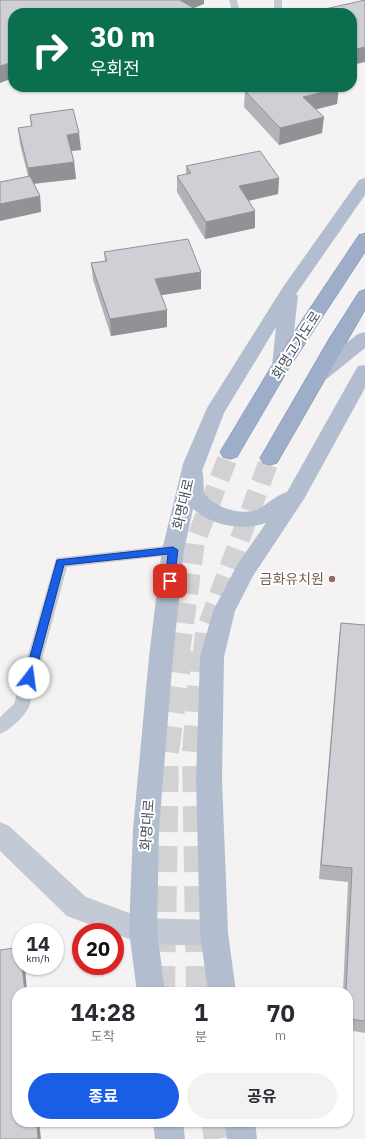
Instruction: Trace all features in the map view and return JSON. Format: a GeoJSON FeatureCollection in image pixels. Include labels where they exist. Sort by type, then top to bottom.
{"type":"FeatureCollection","features":[{"type":"Feature","properties":{"kind":"highway","name":"화명고가도로"},"geometry":{"type":"LineString","coordinates":[[230,452],[281,366],[365,239]]}},
{"type":"Feature","properties":{"kind":"highway"},"geometry":{"type":"LineString","coordinates":[[270,458],[338,339],[365,296]]}},
{"type":"Feature","properties":{"kind":"main road","name":"화명대로"},"geometry":{"type":"LineString","coordinates":[[150,987],[142,931],[146,829],[161,657],[173,550],[193,464],[214,413],[289,291],[365,183]]}},
{"type":"Feature","properties":{"kind":"main road"},"geometry":{"type":"LineString","coordinates":[[281,366],[289,291]]}},
{"type":"Feature","properties":{"kind":"main road"},"geometry":{"type":"LineString","coordinates":[[317,376],[365,338]]}},
{"type":"Feature","properties":{"kind":"main road"},"geometry":{"type":"LineString","coordinates":[[221,987],[214,933],[209,779],[212,657],[224,611],[244,571],[297,494],[365,371]]}},
{"type":"Feature","properties":{"kind":"main road"},"geometry":{"type":"LineString","coordinates":[[193,464],[194,494],[201,505],[218,515],[239,520],[262,516],[297,494]]}},
{"type":"Feature","properties":{"kind":"main road"},"geometry":{"type":"LineString","coordinates":[[169,1127],[170,1139]]}},
{"type":"Feature","properties":{"kind":"main road"},"geometry":{"type":"LineString","coordinates":[[241,1127],[242,1139]]}},
{"type":"Feature","properties":{"kind":"street"},"geometry":{"type":"LineString","coordinates":[[0,834],[78,907],[142,931],[214,933]]}},
{"type":"Feature","properties":{"kind":"lane"},"geometry":{"type":"LineString","coordinates":[[0,727],[21,707],[60,562],[173,550]]}},
{"type":"Feature","properties":{"kind":"building"},"geometry":{"type":"Polygon","coordinates":[[[0,0],[180,0],[194,8],[8,8],[8,64],[0,66],[0,0]]]}},
{"type":"Feature","properties":{"kind":"building"},"geometry":{"type":"Polygon","coordinates":[[[365,0],[365,47],[357,49],[357,8],[329,8],[365,0]]]}},
{"type":"Feature","properties":{"kind":"building"},"geometry":{"type":"Polygon","coordinates":[[[246,92],[323,92],[303,97],[324,117],[280,128],[246,92]]]}},
{"type":"Feature","properties":{"kind":"building"},"geometry":{"type":"Polygon","coordinates":[[[73,109],[79,133],[67,135],[74,162],[28,168],[18,128],[32,126],[30,115],[73,109]]]}},
{"type":"Feature","properties":{"kind":"building"},"geometry":{"type":"Polygon","coordinates":[[[260,151],[279,178],[239,186],[255,211],[206,222],[177,176],[191,173],[186,166],[260,151]]]}},
{"type":"Feature","properties":{"kind":"building"},"geometry":{"type":"Polygon","coordinates":[[[30,176],[40,196],[0,204],[0,182],[30,176]]]}},
{"type":"Feature","properties":{"kind":"building"},"geometry":{"type":"Polygon","coordinates":[[[188,239],[201,272],[155,279],[167,310],[110,319],[91,263],[107,261],[104,252],[188,239]]]}},
{"type":"Feature","properties":{"kind":"building"},"geometry":{"type":"Polygon","coordinates":[[[341,623],[365,625],[365,1021],[353,1020],[353,987],[346,987],[352,868],[321,865],[341,623]]]}},
{"type":"Feature","properties":{"kind":"building"},"geometry":{"type":"Polygon","coordinates":[[[12,948],[12,975],[23,975],[24,987],[12,987],[12,1127],[37,1127],[38,1139],[0,1139],[0,950],[12,948]]]}},
{"type":"Feature","properties":{"kind":"tunnel"},"geometry":{"type":"LineString","coordinates":[[180,653],[195,542],[230,452]]}},
{"type":"Feature","properties":{"kind":"tunnel"},"geometry":{"type":"LineString","coordinates":[[203,653],[205,633],[270,458]]}},
{"type":"Feature","properties":{"kind":"tunnel"},"geometry":{"type":"LineString","coordinates":[[162,987],[166,752],[180,652]]}},
{"type":"Feature","properties":{"kind":"tunnel"},"geometry":{"type":"LineString","coordinates":[[199,987],[195,753],[203,652]]}},
{"type":"Feature","properties":{"kind":"tunnel"},"geometry":{"type":"LineString","coordinates":[[215,1127],[217,1139]]}},
{"type":"Feature","properties":{"kind":"place","name":"금화유치원"},"geometry":{"type":"Point","coordinates":[332,579]}},
{"type":"Feature","properties":{"kind":"route"},"geometry":{"type":"LineString","coordinates":[[29,678],[60,562],[173,550],[170,581]]}}]}
